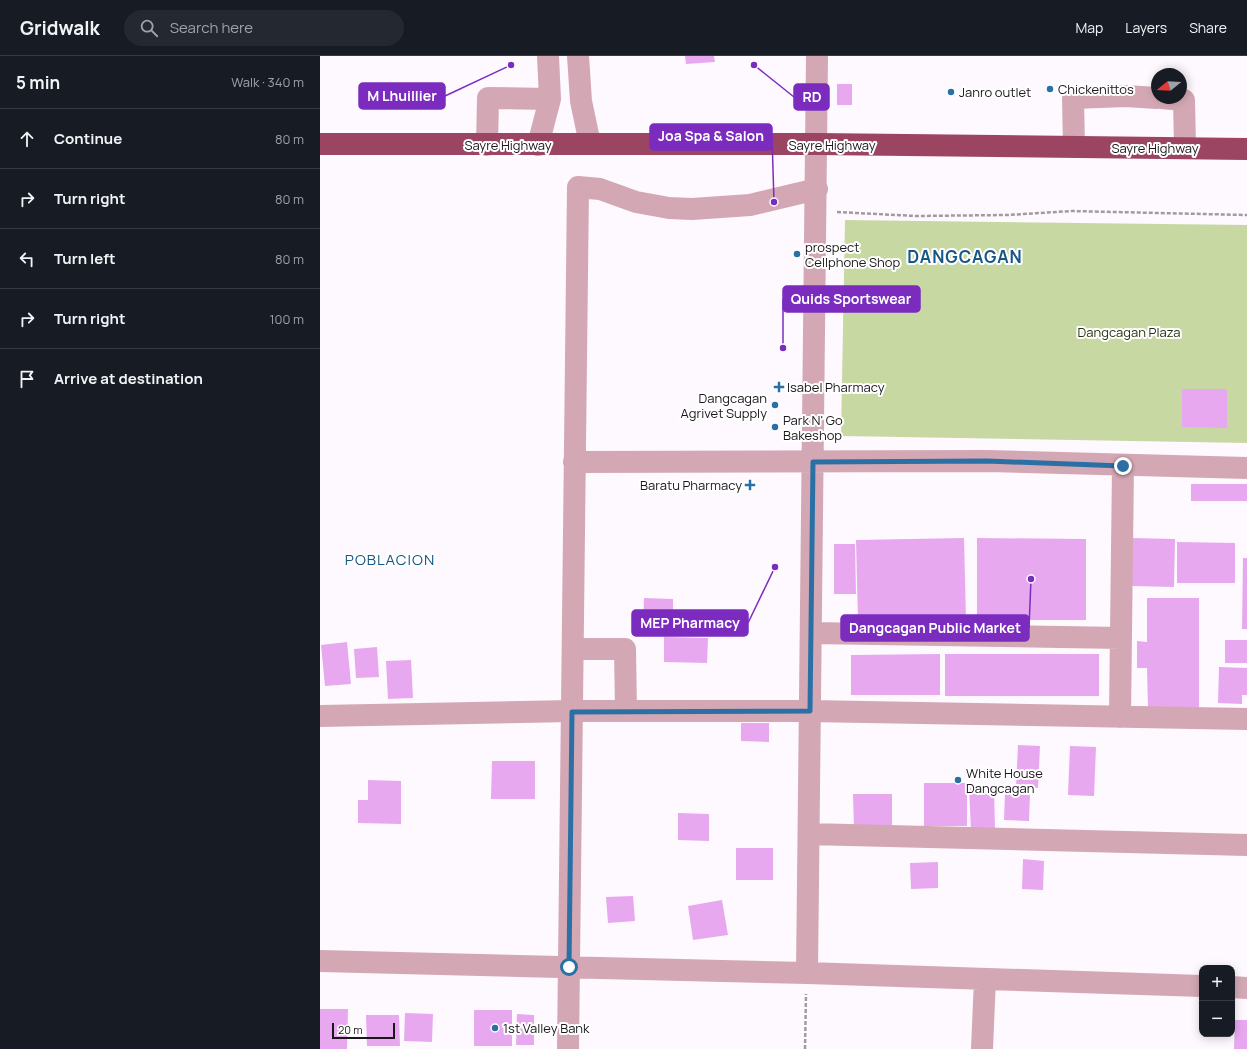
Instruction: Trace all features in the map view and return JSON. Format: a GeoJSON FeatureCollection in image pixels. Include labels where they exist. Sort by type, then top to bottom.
{"type":"FeatureCollection","features":[{"type":"Feature","properties":{"kind":"highway","name":"Sayre Highway"},"geometry":{"type":"LineString","coordinates":[[320,144],[817,144],[1185,147],[1247,149]]}},
{"type":"Feature","properties":{"kind":"street"},"geometry":{"type":"LineString","coordinates":[[538,145],[550,99],[548,56]]}},
{"type":"Feature","properties":{"kind":"street"},"geometry":{"type":"LineString","coordinates":[[578,56],[581,101],[590,144]]}},
{"type":"Feature","properties":{"kind":"street"},"geometry":{"type":"LineString","coordinates":[[807,972],[817,189],[817,56]]}},
{"type":"Feature","properties":{"kind":"street"},"geometry":{"type":"LineString","coordinates":[[1074,147],[1073,98],[1126,96],[1151,98]]}},
{"type":"Feature","properties":{"kind":"street"},"geometry":{"type":"LineString","coordinates":[[487,145],[488,98],[550,99]]}},
{"type":"Feature","properties":{"kind":"street"},"geometry":{"type":"LineString","coordinates":[[1184,104],[1185,147]]}},
{"type":"Feature","properties":{"kind":"street"},"geometry":{"type":"LineString","coordinates":[[568,1049],[578,187],[600,189],[636,202],[669,208],[692,209],[750,204],[817,189]]}},
{"type":"Feature","properties":{"kind":"street"},"geometry":{"type":"LineString","coordinates":[[574,462],[987,461],[1123,466],[1247,468]]}},
{"type":"Feature","properties":{"kind":"street"},"geometry":{"type":"LineString","coordinates":[[1120,717],[1123,466]]}},
{"type":"Feature","properties":{"kind":"street"},"geometry":{"type":"LineString","coordinates":[[811,633],[1121,638]]}},
{"type":"Feature","properties":{"kind":"street"},"geometry":{"type":"LineString","coordinates":[[572,649],[625,650],[626,711]]}},
{"type":"Feature","properties":{"kind":"street"},"geometry":{"type":"LineString","coordinates":[[320,716],[626,711],[810,711],[1247,719]]}},
{"type":"Feature","properties":{"kind":"street"},"geometry":{"type":"LineString","coordinates":[[809,834],[1247,845]]}},
{"type":"Feature","properties":{"kind":"street"},"geometry":{"type":"LineString","coordinates":[[320,961],[807,972],[1199,986]]}},
{"type":"Feature","properties":{"kind":"street"},"geometry":{"type":"LineString","coordinates":[[982,1049],[985,979]]}},
{"type":"Feature","properties":{"kind":"street"},"geometry":{"type":"LineString","coordinates":[[1235,987],[1247,988]]}},
{"type":"Feature","properties":{"kind":"path"},"geometry":{"type":"LineString","coordinates":[[835,219],[836,212],[916,216],[1008,215],[1071,212],[1247,215]]}},
{"type":"Feature","properties":{"kind":"path"},"geometry":{"type":"LineString","coordinates":[[805,1049],[807,972]]}},
{"type":"Feature","properties":{"kind":"green space","name":"Dangcagan Plaza"},"geometry":{"type":"Polygon","coordinates":[[[845,220],[1247,225],[1247,443],[841,436],[845,220]]]}},
{"type":"Feature","properties":{"kind":"building"},"geometry":{"type":"Polygon","coordinates":[[[685,56],[714,56],[715,62],[686,64],[685,56]]]}},
{"type":"Feature","properties":{"kind":"building"},"geometry":{"type":"Polygon","coordinates":[[[837,84],[852,84],[852,105],[837,105],[837,84]]]}},
{"type":"Feature","properties":{"kind":"building"},"geometry":{"type":"Polygon","coordinates":[[[1182,389],[1227,389],[1227,428],[1182,427],[1182,389]]]}},
{"type":"Feature","properties":{"kind":"building"},"geometry":{"type":"Polygon","coordinates":[[[1191,484],[1247,484],[1247,501],[1191,501],[1191,484]]]}},
{"type":"Feature","properties":{"kind":"building"},"geometry":{"type":"Polygon","coordinates":[[[964,538],[966,619],[858,621],[856,540],[964,538]]]}},
{"type":"Feature","properties":{"kind":"building"},"geometry":{"type":"Polygon","coordinates":[[[977,538],[1086,539],[1086,620],[977,620],[977,538]]]}},
{"type":"Feature","properties":{"kind":"building"},"geometry":{"type":"Polygon","coordinates":[[[1131,538],[1175,539],[1174,587],[1131,586],[1131,538]]]}},
{"type":"Feature","properties":{"kind":"building"},"geometry":{"type":"Polygon","coordinates":[[[1177,542],[1235,543],[1235,583],[1177,583],[1177,542]]]}},
{"type":"Feature","properties":{"kind":"building"},"geometry":{"type":"Polygon","coordinates":[[[834,544],[855,544],[856,594],[834,594],[834,544]]]}},
{"type":"Feature","properties":{"kind":"building"},"geometry":{"type":"Polygon","coordinates":[[[1243,558],[1247,558],[1247,629],[1242,629],[1243,558]]]}},
{"type":"Feature","properties":{"kind":"building"},"geometry":{"type":"Polygon","coordinates":[[[644,598],[673,599],[673,633],[643,633],[644,598]]]}},
{"type":"Feature","properties":{"kind":"building"},"geometry":{"type":"Polygon","coordinates":[[[1147,598],[1199,598],[1199,708],[1148,708],[1147,668],[1137,668],[1137,641],[1147,642],[1147,598]]]}},
{"type":"Feature","properties":{"kind":"building"},"geometry":{"type":"Polygon","coordinates":[[[664,637],[708,638],[707,663],[664,662],[664,637]]]}},
{"type":"Feature","properties":{"kind":"building"},"geometry":{"type":"Polygon","coordinates":[[[1225,640],[1247,640],[1247,663],[1225,663],[1225,640]]]}},
{"type":"Feature","properties":{"kind":"building"},"geometry":{"type":"Polygon","coordinates":[[[347,642],[351,684],[325,686],[321,645],[347,642]]]}},
{"type":"Feature","properties":{"kind":"building"},"geometry":{"type":"Polygon","coordinates":[[[377,647],[379,677],[356,678],[354,649],[377,647]]]}},
{"type":"Feature","properties":{"kind":"building"},"geometry":{"type":"Polygon","coordinates":[[[940,654],[940,695],[851,695],[851,655],[940,654]]]}},
{"type":"Feature","properties":{"kind":"building"},"geometry":{"type":"Polygon","coordinates":[[[945,654],[1099,654],[1099,696],[945,696],[945,654]]]}},
{"type":"Feature","properties":{"kind":"building"},"geometry":{"type":"Polygon","coordinates":[[[411,660],[413,698],[388,699],[386,661],[411,660]]]}},
{"type":"Feature","properties":{"kind":"building"},"geometry":{"type":"Polygon","coordinates":[[[1219,667],[1247,668],[1247,695],[1242,695],[1242,704],[1218,703],[1219,667]]]}},
{"type":"Feature","properties":{"kind":"building"},"geometry":{"type":"Polygon","coordinates":[[[741,723],[769,723],[769,742],[741,741],[741,723]]]}},
{"type":"Feature","properties":{"kind":"building"},"geometry":{"type":"Polygon","coordinates":[[[1018,745],[1040,746],[1038,788],[1016,787],[1018,745]]]}},
{"type":"Feature","properties":{"kind":"building"},"geometry":{"type":"Polygon","coordinates":[[[1070,746],[1096,747],[1094,796],[1068,795],[1070,746]]]}},
{"type":"Feature","properties":{"kind":"building"},"geometry":{"type":"Polygon","coordinates":[[[492,761],[535,761],[535,799],[491,799],[492,761]]]}},
{"type":"Feature","properties":{"kind":"building"},"geometry":{"type":"Polygon","coordinates":[[[368,780],[401,781],[401,824],[358,823],[358,800],[368,800],[368,780]]]}},
{"type":"Feature","properties":{"kind":"building"},"geometry":{"type":"Polygon","coordinates":[[[924,783],[967,783],[967,826],[924,826],[924,783]]]}},
{"type":"Feature","properties":{"kind":"building"},"geometry":{"type":"Polygon","coordinates":[[[969,788],[994,788],[995,829],[971,830],[969,788]]]}},
{"type":"Feature","properties":{"kind":"building"},"geometry":{"type":"Polygon","coordinates":[[[1005,793],[1030,794],[1029,821],[1004,820],[1005,793]]]}},
{"type":"Feature","properties":{"kind":"building"},"geometry":{"type":"Polygon","coordinates":[[[853,794],[892,794],[892,830],[854,830],[853,794]]]}},
{"type":"Feature","properties":{"kind":"building"},"geometry":{"type":"Polygon","coordinates":[[[678,813],[709,814],[709,841],[678,840],[678,813]]]}},
{"type":"Feature","properties":{"kind":"building"},"geometry":{"type":"Polygon","coordinates":[[[736,848],[773,848],[773,880],[736,880],[736,848]]]}},
{"type":"Feature","properties":{"kind":"building"},"geometry":{"type":"Polygon","coordinates":[[[1023,859],[1044,861],[1043,890],[1022,889],[1023,859]]]}},
{"type":"Feature","properties":{"kind":"building"},"geometry":{"type":"Polygon","coordinates":[[[938,862],[938,888],[911,889],[910,863],[938,862]]]}},
{"type":"Feature","properties":{"kind":"building"},"geometry":{"type":"Polygon","coordinates":[[[633,896],[635,921],[608,923],[606,897],[633,896]]]}},
{"type":"Feature","properties":{"kind":"building"},"geometry":{"type":"Polygon","coordinates":[[[722,900],[728,935],[693,940],[688,906],[722,900]]]}},
{"type":"Feature","properties":{"kind":"building"},"geometry":{"type":"Polygon","coordinates":[[[320,1009],[348,1009],[347,1049],[320,1049],[320,1009]]]}},
{"type":"Feature","properties":{"kind":"building"},"geometry":{"type":"Polygon","coordinates":[[[474,1010],[512,1010],[512,1046],[474,1046],[474,1010]]]}},
{"type":"Feature","properties":{"kind":"building"},"geometry":{"type":"Polygon","coordinates":[[[405,1013],[433,1014],[432,1042],[404,1041],[405,1013]]]}},
{"type":"Feature","properties":{"kind":"building"},"geometry":{"type":"Polygon","coordinates":[[[517,1014],[534,1015],[534,1045],[516,1045],[517,1014]]]}},
{"type":"Feature","properties":{"kind":"building"},"geometry":{"type":"Polygon","coordinates":[[[366,1015],[399,1015],[400,1046],[367,1046],[366,1015]]]}},
{"type":"Feature","properties":{"kind":"building"},"geometry":{"type":"Polygon","coordinates":[[[1235,1020],[1247,1020],[1247,1049],[1234,1049],[1235,1020]]]}},
{"type":"Feature","properties":{"kind":"place","name":"M Lhuillier"},"geometry":{"type":"Point","coordinates":[511,65]}},
{"type":"Feature","properties":{"kind":"place","name":"RD"},"geometry":{"type":"Point","coordinates":[754,65]}},
{"type":"Feature","properties":{"kind":"place","name":"Chickenittos"},"geometry":{"type":"Point","coordinates":[1050,89]}},
{"type":"Feature","properties":{"kind":"place","name":"Janro outlet"},"geometry":{"type":"Point","coordinates":[951,92]}},
{"type":"Feature","properties":{"kind":"place","name":"Joa Spa & Salon"},"geometry":{"type":"Point","coordinates":[774,202]}},
{"type":"Feature","properties":{"kind":"place","name":"prospect Cellphone Shop"},"geometry":{"type":"Point","coordinates":[797,254]}},
{"type":"Feature","properties":{"kind":"place","name":"Quids Sportswear"},"geometry":{"type":"Point","coordinates":[783,348]}},
{"type":"Feature","properties":{"kind":"place","name":"Isabel Pharmacy"},"geometry":{"type":"Point","coordinates":[779,387]}},
{"type":"Feature","properties":{"kind":"place","name":"Dangcagan Agrivet Supply"},"geometry":{"type":"Point","coordinates":[775,405]}},
{"type":"Feature","properties":{"kind":"place","name":"Park N' Go Bakeshop"},"geometry":{"type":"Point","coordinates":[775,427]}},
{"type":"Feature","properties":{"kind":"place","name":"Baratu Pharmacy"},"geometry":{"type":"Point","coordinates":[750,485]}},
{"type":"Feature","properties":{"kind":"place","name":"MEP Pharmacy"},"geometry":{"type":"Point","coordinates":[775,567]}},
{"type":"Feature","properties":{"kind":"place","name":"Dangcagan Public Market"},"geometry":{"type":"Point","coordinates":[1031,579]}},
{"type":"Feature","properties":{"kind":"place","name":"White House Dangcagan"},"geometry":{"type":"Point","coordinates":[958,780]}},
{"type":"Feature","properties":{"kind":"place","name":"1st Valley Bank"},"geometry":{"type":"Point","coordinates":[495,1028]}},
{"type":"Feature","properties":{"kind":"district","name":"DANGCAGAN"},"geometry":{"type":"Point","coordinates":[965,256]}},
{"type":"Feature","properties":{"kind":"district","name":"POBLACION"},"geometry":{"type":"Point","coordinates":[390,559]}},
{"type":"Feature","properties":{"kind":"route"},"geometry":{"type":"LineString","coordinates":[[569,967],[572,712],[810,711],[813,462],[987,461],[1123,466]]}}]}
